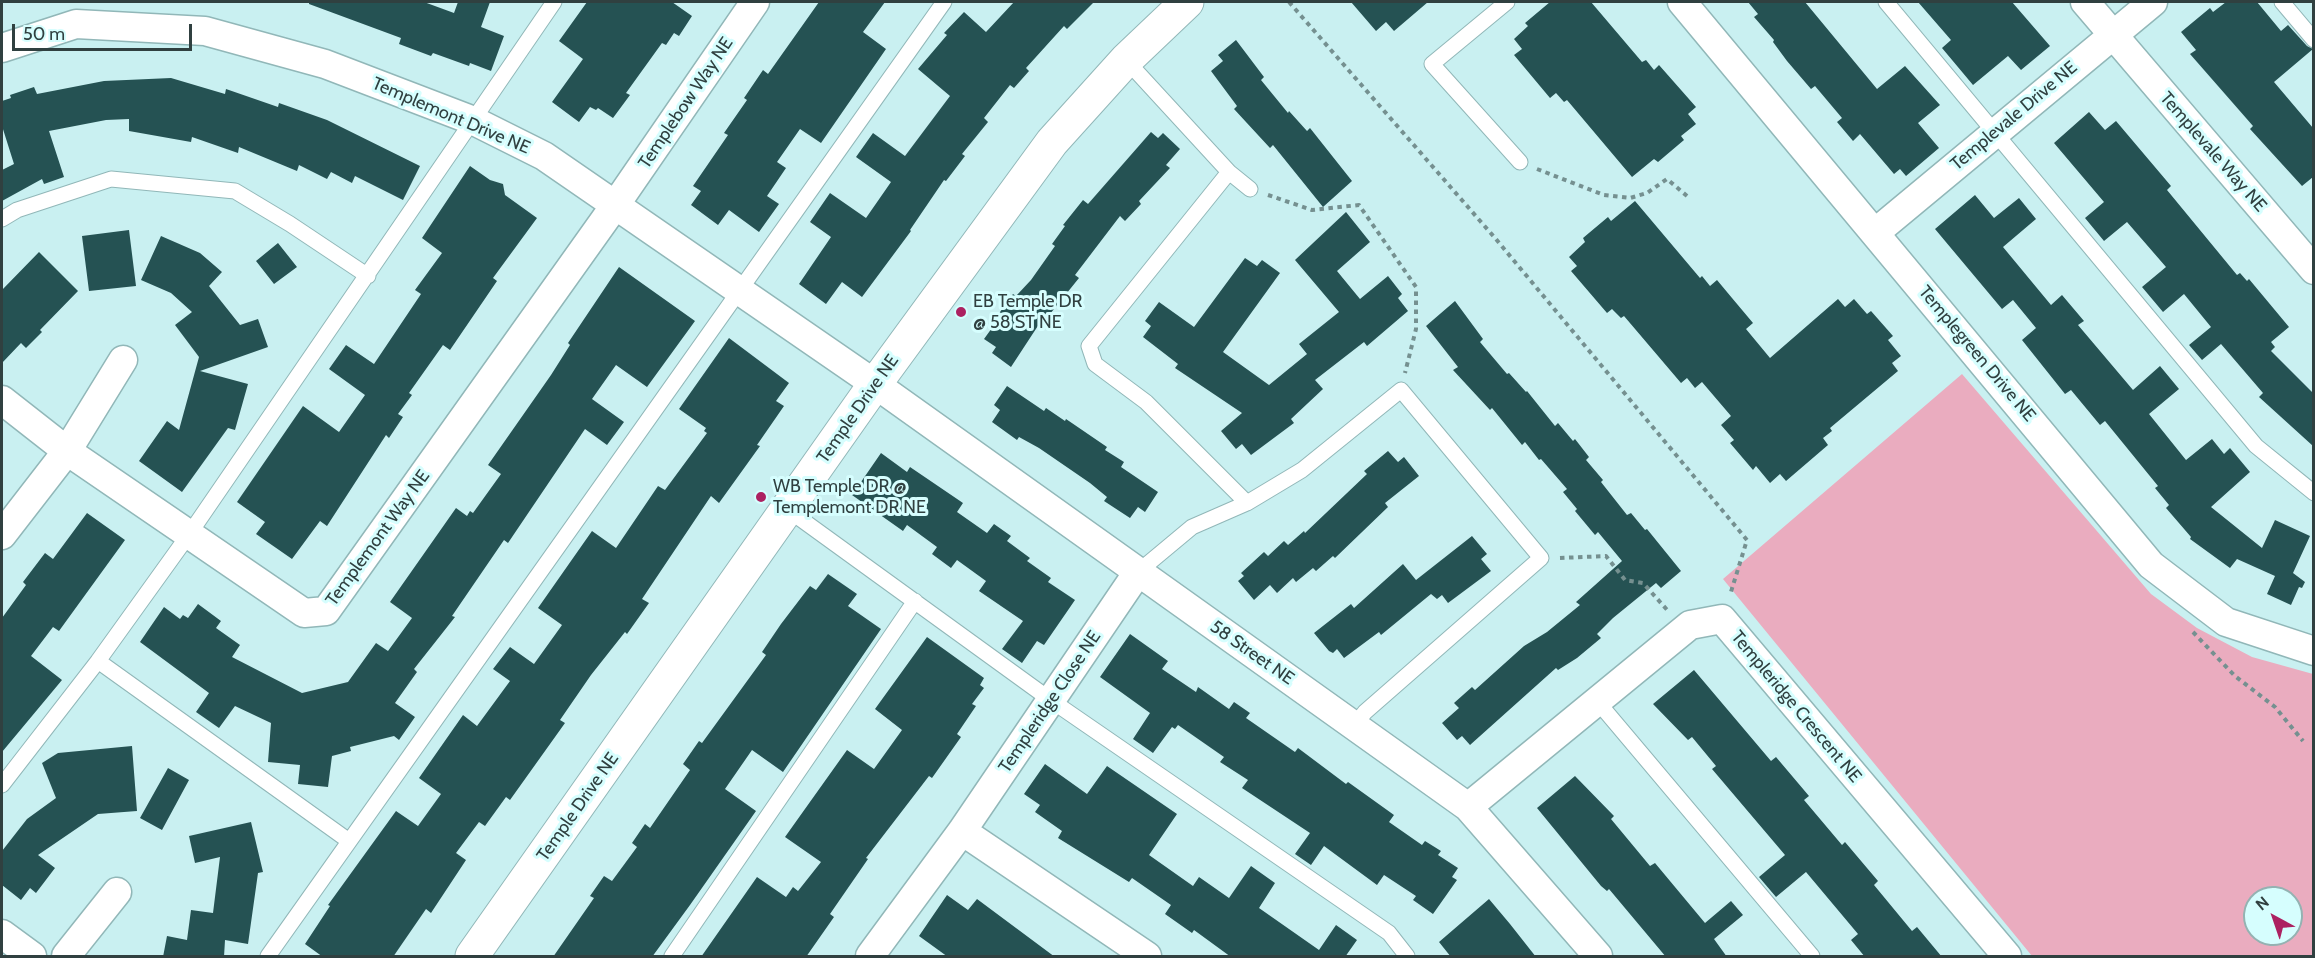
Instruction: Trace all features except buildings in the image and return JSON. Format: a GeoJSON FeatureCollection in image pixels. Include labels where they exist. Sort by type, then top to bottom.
{"type":"FeatureCollection","features":[{"type":"Feature","properties":{"kind":"street","name":"Templebow Way NE"},"geometry":{"type":"LineString","coordinates":[[616,204],[755,2]]}},
{"type":"Feature","properties":{"kind":"street","name":"Temple Drive NE"},"geometry":{"type":"LineString","coordinates":[[472,957],[875,384],[1052,141],[1126,60],[1187,2]]}},
{"type":"Feature","properties":{"kind":"street","name":"Templegreen Drive NE"},"geometry":{"type":"LineString","coordinates":[[1682,2],[1876,232],[2151,565],[2226,622],[2313,651]]}},
{"type":"Feature","properties":{"kind":"street","name":"Templevale Way NE"},"geometry":{"type":"LineString","coordinates":[[2085,2],[2313,270]]}},
{"type":"Feature","properties":{"kind":"street","name":"Templevale Drive NE"},"geometry":{"type":"LineString","coordinates":[[1876,232],[2153,2]]}},
{"type":"Feature","properties":{"kind":"street","name":"Templemont Drive NE"},"geometry":{"type":"LineString","coordinates":[[2,48],[76,24],[205,32],[325,64],[474,122],[544,156],[875,384]]}},
{"type":"Feature","properties":{"kind":"street","name":"Templemont Way NE"},"geometry":{"type":"LineString","coordinates":[[2,400],[68,451],[304,613],[326,611],[616,204]]}},
{"type":"Feature","properties":{"kind":"street"},"geometry":{"type":"LineString","coordinates":[[2,535],[68,451],[123,360]]}},
{"type":"Feature","properties":{"kind":"street","name":"58 Street NE"},"geometry":{"type":"LineString","coordinates":[[875,384],[1468,807],[1598,957]]}},
{"type":"Feature","properties":{"kind":"street","name":"Templeridge Close NE"},"geometry":{"type":"LineString","coordinates":[[876,954],[1052,701],[1138,572]]}},
{"type":"Feature","properties":{"kind":"street","name":"Templeridge Crescent NE"},"geometry":{"type":"LineString","coordinates":[[1468,807],[1690,625],[1722,618],[2007,957]]}},
{"type":"Feature","properties":{"kind":"street"},"geometry":{"type":"LineString","coordinates":[[962,831],[1147,957]]}},
{"type":"Feature","properties":{"kind":"street"},"geometry":{"type":"LineString","coordinates":[[66,957],[117,892]]}},
{"type":"Feature","properties":{"kind":"street"},"geometry":{"type":"LineString","coordinates":[[2,934],[32,957]]}},
{"type":"Feature","properties":{"kind":"lane"},"geometry":{"type":"LineString","coordinates":[[2,785],[98,661],[190,533],[474,122],[554,2]]}},
{"type":"Feature","properties":{"kind":"lane"},"geometry":{"type":"LineString","coordinates":[[268,957],[944,2]]}},
{"type":"Feature","properties":{"kind":"lane"},"geometry":{"type":"LineString","coordinates":[[1507,2],[1432,64],[1520,162]]}},
{"type":"Feature","properties":{"kind":"lane"},"geometry":{"type":"LineString","coordinates":[[1886,2],[2256,446],[2313,493]]}},
{"type":"Feature","properties":{"kind":"lane"},"geometry":{"type":"LineString","coordinates":[[2282,2],[2313,40]]}},
{"type":"Feature","properties":{"kind":"lane"},"geometry":{"type":"LineString","coordinates":[[1126,60],[1229,172],[1250,189]]}},
{"type":"Feature","properties":{"kind":"lane"},"geometry":{"type":"LineString","coordinates":[[1229,172],[1089,346],[1095,364],[1146,402],[1247,503]]}},
{"type":"Feature","properties":{"kind":"lane"},"geometry":{"type":"LineString","coordinates":[[2,219],[17,210],[111,179],[235,191],[290,224],[368,276]]}},
{"type":"Feature","properties":{"kind":"lane"},"geometry":{"type":"LineString","coordinates":[[1138,572],[1192,527],[1247,503],[1302,470],[1401,390],[1541,558],[1365,712],[1354,726]]}},
{"type":"Feature","properties":{"kind":"lane"},"geometry":{"type":"LineString","coordinates":[[787,509],[1052,701],[1389,933],[1407,957]]}},
{"type":"Feature","properties":{"kind":"lane"},"geometry":{"type":"LineString","coordinates":[[672,957],[915,601]]}},
{"type":"Feature","properties":{"kind":"lane"},"geometry":{"type":"LineString","coordinates":[[98,661],[349,841]]}},
{"type":"Feature","properties":{"kind":"lane"},"geometry":{"type":"LineString","coordinates":[[1597,701],[1812,957]]}},
{"type":"Feature","properties":{"kind":"path"},"geometry":{"type":"LineString","coordinates":[[1289,2],[1495,238],[1747,540],[1722,618]]}},
{"type":"Feature","properties":{"kind":"path"},"geometry":{"type":"LineString","coordinates":[[1520,162],[1604,195],[1630,198],[1647,193],[1667,179],[1687,196]]}},
{"type":"Feature","properties":{"kind":"path"},"geometry":{"type":"LineString","coordinates":[[1250,189],[1312,210],[1359,205],[1416,287],[1416,329],[1401,390]]}},
{"type":"Feature","properties":{"kind":"path"},"geometry":{"type":"LineString","coordinates":[[1541,558],[1606,556],[1625,580],[1643,583],[1672,615]]}},
{"type":"Feature","properties":{"kind":"path"},"geometry":{"type":"LineString","coordinates":[[2192,630],[2235,676],[2275,707],[2303,741]]}},
{"type":"Feature","properties":{"kind":"shaded area"},"geometry":{"type":"Polygon","coordinates":[[[1962,374],[2151,594],[2197,628],[2252,657],[2313,674],[2313,956],[2032,956],[1723,579],[1962,374]]]}},
{"type":"Feature","properties":{"kind":"place","name":"EB Temple DR @ 58 ST NE"},"geometry":{"type":"Point","coordinates":[961,312]}},
{"type":"Feature","properties":{"kind":"place","name":"WB Temple DR @ Templemont DR NE"},"geometry":{"type":"Point","coordinates":[761,497]}}]}
